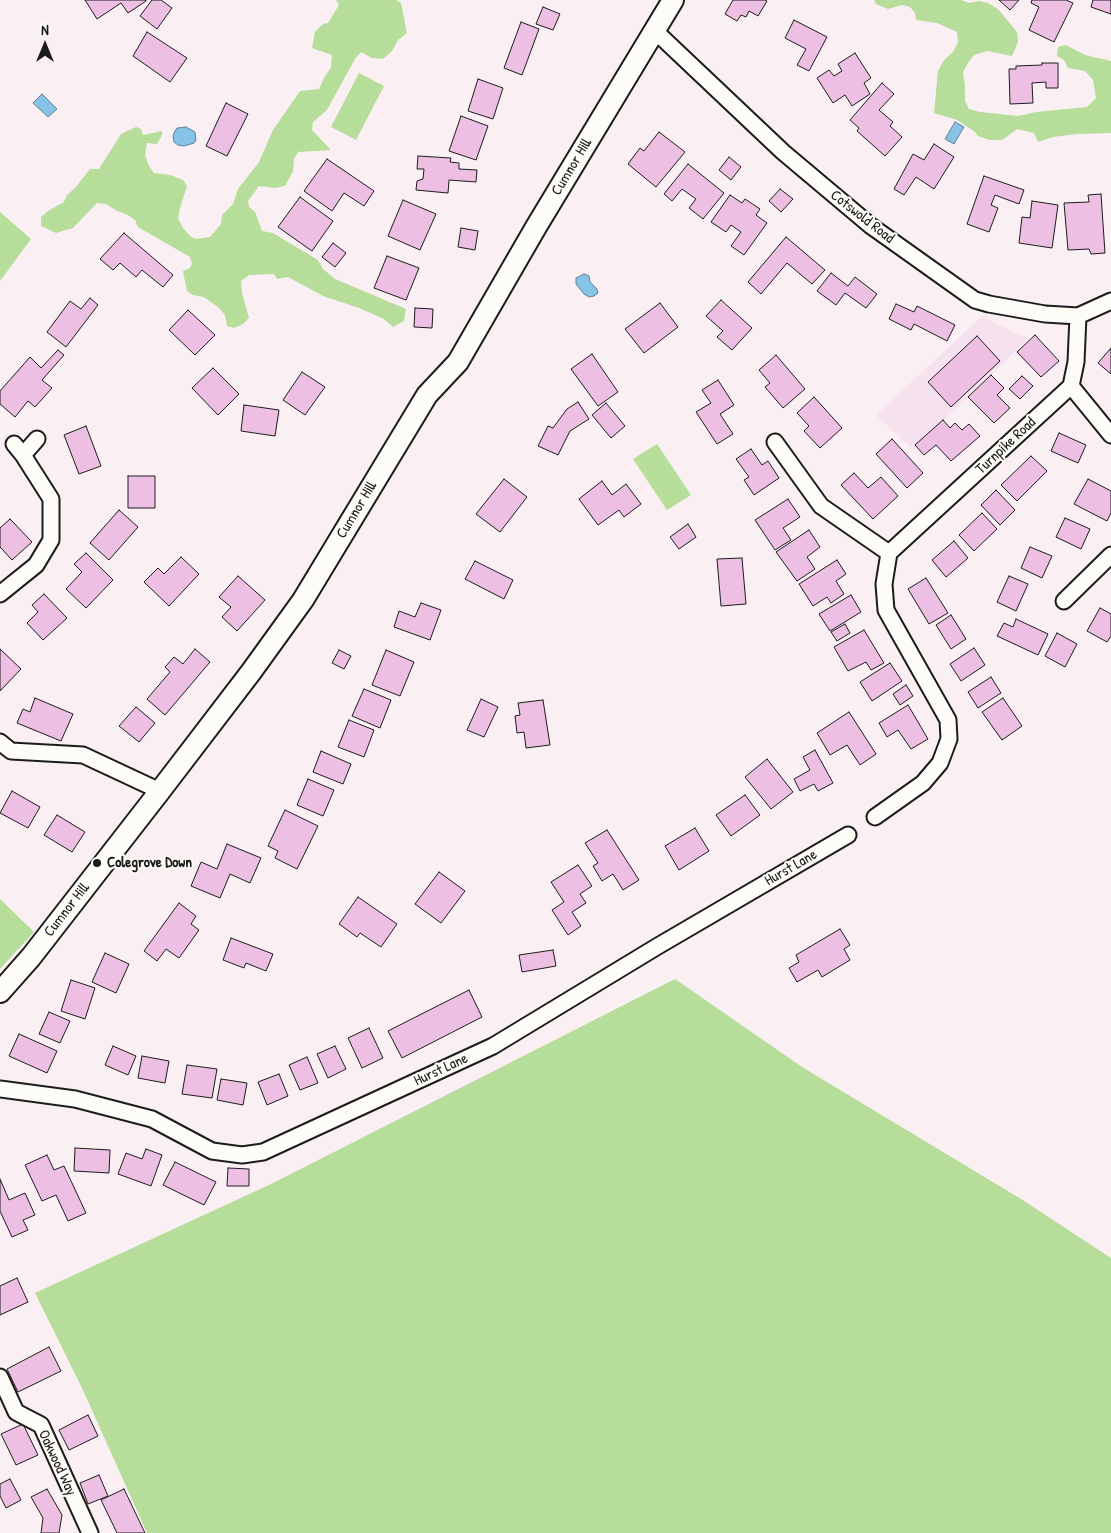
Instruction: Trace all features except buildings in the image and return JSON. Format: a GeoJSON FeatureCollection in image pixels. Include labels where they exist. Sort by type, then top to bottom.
{"type":"FeatureCollection","features":[{"type":"Feature","properties":{"kind":"street","name":"Cumnor Hill"},"geometry":{"type":"LineString","coordinates":[[0,992],[31,957],[160,791],[251,672],[303,600],[428,395],[458,362],[673,0]]}},
{"type":"Feature","properties":{"kind":"street","name":"Cotswold Road"},"geometry":{"type":"LineString","coordinates":[[654,30],[774,144],[827,189],[871,226],[975,300],[1045,314],[1078,316],[1111,301]]}},
{"type":"Feature","properties":{"kind":"street"},"geometry":{"type":"LineString","coordinates":[[1078,316],[1076,362],[1071,386],[1111,435]]}},
{"type":"Feature","properties":{"kind":"street","name":"Turnpike Road"},"geometry":{"type":"LineString","coordinates":[[888,554],[1071,386]]}},
{"type":"Feature","properties":{"kind":"street"},"geometry":{"type":"LineString","coordinates":[[0,594],[36,565],[51,540],[51,499],[19,450],[37,439]]}},
{"type":"Feature","properties":{"kind":"street"},"geometry":{"type":"LineString","coordinates":[[774,442],[821,506],[888,554],[884,584],[886,610],[948,720],[949,738],[940,763],[923,783],[875,817]]}},
{"type":"Feature","properties":{"kind":"street"},"geometry":{"type":"LineString","coordinates":[[1064,600],[1111,555]]}},
{"type":"Feature","properties":{"kind":"street"},"geometry":{"type":"LineString","coordinates":[[0,742],[11,751],[83,755],[160,791]]}},
{"type":"Feature","properties":{"kind":"street","name":"Hurst Lane"},"geometry":{"type":"LineString","coordinates":[[0,1089],[75,1099],[152,1119],[212,1151],[242,1155],[262,1152],[493,1046],[658,946],[848,835]]}},
{"type":"Feature","properties":{"kind":"street","name":"Oakwood Way"},"geometry":{"type":"LineString","coordinates":[[0,1377],[16,1412],[41,1425],[90,1533]]}},
{"type":"Feature","properties":{"kind":"shaded area"},"geometry":{"type":"Polygon","coordinates":[[[982,316],[1028,339],[913,450],[876,415],[982,316]]]}},
{"type":"Feature","properties":{"kind":"green space"},"geometry":{"type":"Polygon","coordinates":[[[336,0],[396,0],[401,3],[407,33],[398,40],[392,51],[383,59],[372,58],[361,52],[355,59],[327,110],[313,122],[312,130],[331,150],[298,152],[294,159],[293,171],[285,186],[275,188],[259,186],[248,201],[249,207],[255,212],[262,231],[273,233],[318,260],[323,269],[335,279],[406,309],[404,321],[393,327],[384,319],[323,296],[288,277],[277,279],[274,274],[249,275],[241,281],[242,293],[249,318],[243,324],[234,328],[227,326],[225,315],[219,308],[204,297],[193,295],[187,291],[183,271],[190,268],[192,263],[190,257],[138,227],[135,220],[128,215],[106,204],[97,203],[73,228],[56,233],[41,226],[41,217],[64,202],[67,195],[90,169],[99,169],[121,134],[136,127],[141,129],[143,135],[162,131],[157,144],[147,143],[145,155],[149,166],[154,173],[170,175],[183,180],[187,186],[178,218],[183,228],[191,237],[197,239],[210,237],[221,224],[222,215],[233,204],[238,189],[259,162],[273,130],[300,91],[319,89],[331,68],[332,55],[312,48],[315,32],[323,24],[328,23],[339,5],[336,0]]]}},
{"type":"Feature","properties":{"kind":"green space"},"geometry":{"type":"Polygon","coordinates":[[[874,0],[961,0],[969,3],[979,1],[988,3],[998,9],[1017,32],[1018,42],[1012,56],[987,51],[974,55],[963,72],[965,101],[969,109],[980,112],[1018,116],[1036,112],[1087,107],[1096,98],[1093,80],[1085,71],[1068,68],[1064,60],[1057,56],[1058,47],[1066,45],[1085,55],[1111,61],[1111,133],[1077,134],[1053,137],[1038,142],[1034,133],[1017,129],[1002,140],[989,140],[978,136],[974,131],[957,120],[934,113],[938,71],[944,60],[953,52],[958,42],[957,32],[937,23],[916,20],[915,13],[910,7],[902,5],[888,9],[876,4],[874,0]]]}},
{"type":"Feature","properties":{"kind":"green space"},"geometry":{"type":"Polygon","coordinates":[[[359,73],[384,86],[356,140],[331,127],[359,73]]]}},
{"type":"Feature","properties":{"kind":"green space"},"geometry":{"type":"Polygon","coordinates":[[[0,212],[31,239],[0,281],[0,212]]]}},
{"type":"Feature","properties":{"kind":"green space"},"geometry":{"type":"Polygon","coordinates":[[[657,444],[691,495],[667,510],[633,459],[657,444]]]}},
{"type":"Feature","properties":{"kind":"green space"},"geometry":{"type":"Polygon","coordinates":[[[0,899],[34,932],[0,969],[0,899]]]}},
{"type":"Feature","properties":{"kind":"green space"},"geometry":{"type":"Polygon","coordinates":[[[675,979],[802,1067],[1021,1199],[1111,1258],[1111,1533],[147,1533],[82,1388],[35,1293],[271,1184],[675,979]]]}},
{"type":"Feature","properties":{"kind":"water"},"geometry":{"type":"Polygon","coordinates":[[[42,94],[57,109],[48,117],[33,103],[42,94]]]}},
{"type":"Feature","properties":{"kind":"water"},"geometry":{"type":"Polygon","coordinates":[[[955,122],[964,127],[954,144],[945,139],[955,122]]]}},
{"type":"Feature","properties":{"kind":"water"},"geometry":{"type":"Polygon","coordinates":[[[186,127],[195,132],[196,140],[194,143],[184,146],[178,145],[174,142],[173,136],[175,131],[177,128],[186,127]]]}},
{"type":"Feature","properties":{"kind":"water"},"geometry":{"type":"Polygon","coordinates":[[[584,274],[589,276],[590,282],[597,289],[598,293],[594,296],[589,297],[584,294],[576,284],[576,278],[584,274]]]}},
{"type":"Feature","properties":{"kind":"place","name":"Colegrove Down"},"geometry":{"type":"Point","coordinates":[97,863]}}]}
